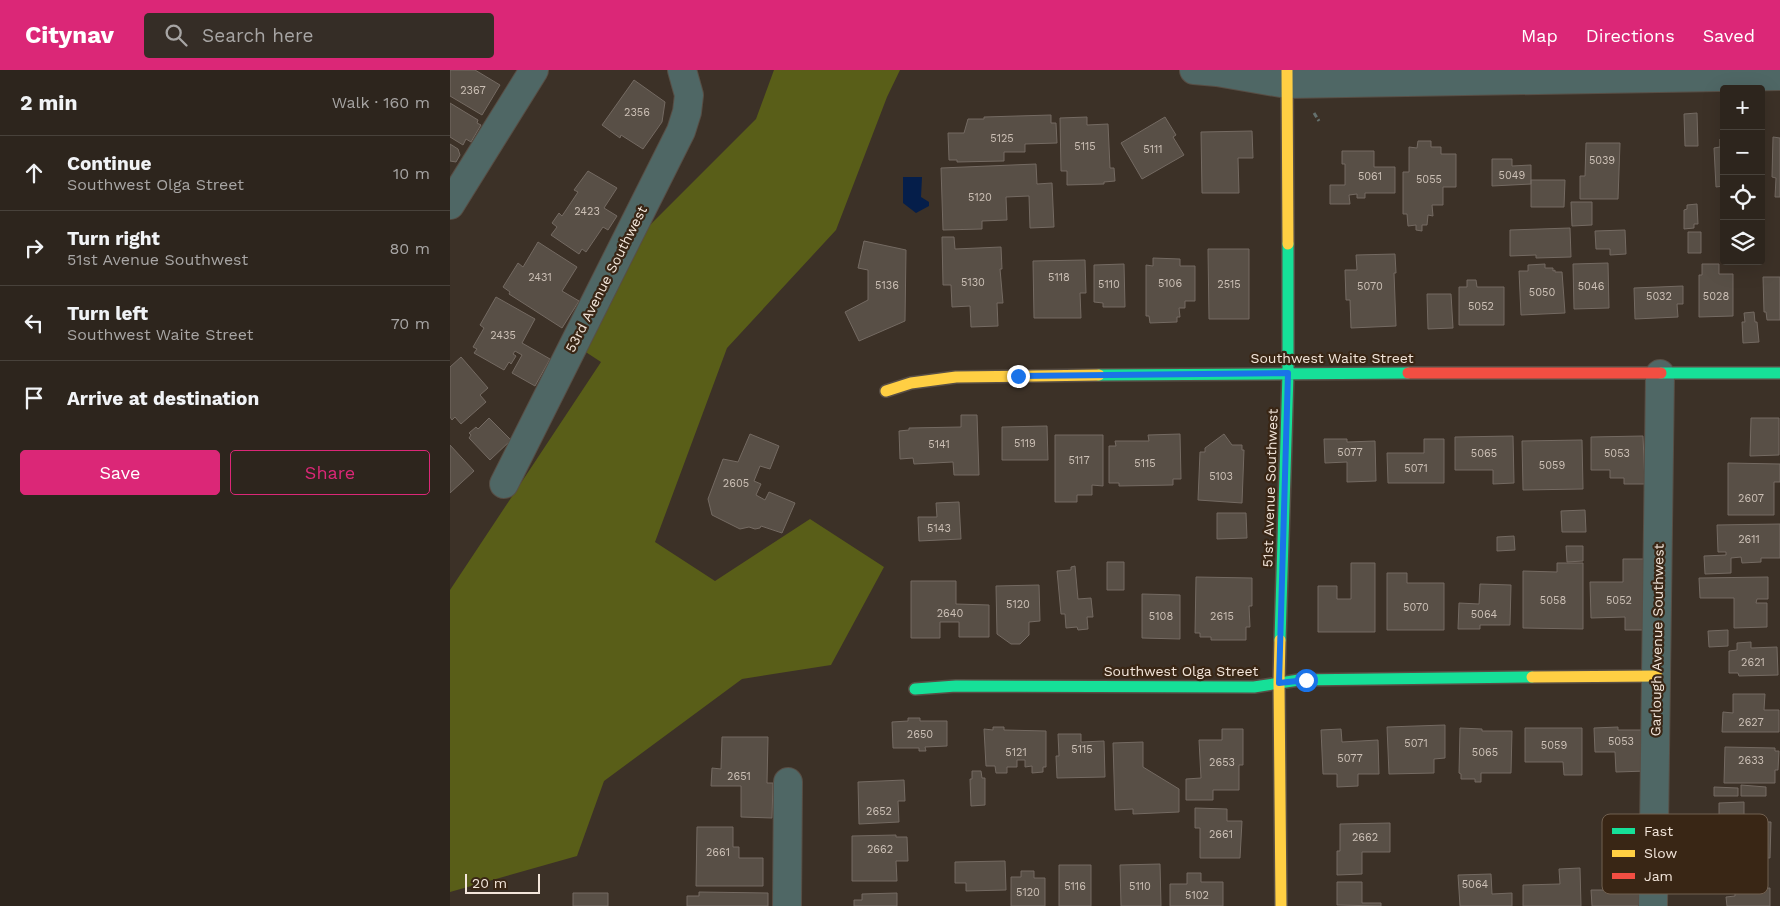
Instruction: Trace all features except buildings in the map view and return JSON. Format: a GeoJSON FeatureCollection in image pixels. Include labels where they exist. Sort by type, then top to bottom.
{"type":"FeatureCollection","features":[{"type":"Feature","properties":{"kind":"street"},"geometry":{"type":"LineString","coordinates":[[450,205],[534,70]]}},
{"type":"Feature","properties":{"kind":"street","name":"53rd Avenue Southwest"},"geometry":{"type":"LineString","coordinates":[[504,484],[681,131],[687,112],[689,95],[682,70]]}},
{"type":"Feature","properties":{"kind":"street"},"geometry":{"type":"LineString","coordinates":[[1194,70],[1288,77],[1780,76]]}},
{"type":"Feature","properties":{"kind":"street","name":"51st Avenue Southwest"},"geometry":{"type":"LineString","coordinates":[[1281,906],[1279,683],[1288,373],[1288,77]]}},
{"type":"Feature","properties":{"kind":"street","name":"Southwest Waite Street"},"geometry":{"type":"LineString","coordinates":[[886,391],[911,383],[956,376],[1288,373],[1780,373]]}},
{"type":"Feature","properties":{"kind":"street","name":"Garlough Avenue Southwest"},"geometry":{"type":"LineString","coordinates":[[1655,814],[1660,374]]}},
{"type":"Feature","properties":{"kind":"street","name":"Southwest Olga Street"},"geometry":{"type":"LineString","coordinates":[[915,689],[956,686],[1254,687],[1306,680],[1657,676]]}},
{"type":"Feature","properties":{"kind":"street"},"geometry":{"type":"LineString","coordinates":[[788,782],[788,906]]}},
{"type":"Feature","properties":{"kind":"green space"},"geometry":{"type":"Polygon","coordinates":[[[774,70],[900,70],[887,97],[836,230],[727,348],[655,542],[715,581],[810,519],[884,567],[831,665],[742,679],[604,781],[577,856],[450,892],[450,590],[601,362],[575,345],[639,236],[756,119],[774,70]]]}},
{"type":"Feature","properties":{"kind":"water"},"geometry":{"type":"Polygon","coordinates":[[[903,177],[922,177],[921,197],[929,202],[929,206],[916,213],[903,203],[903,177]]]}},
{"type":"Feature","properties":{"kind":"traffic: fast"},"geometry":{"type":"LineString","coordinates":[[1280,640],[1288,373],[1288,244]]}},
{"type":"Feature","properties":{"kind":"traffic: fast"},"geometry":{"type":"LineString","coordinates":[[1099,375],[1408,373]]}},
{"type":"Feature","properties":{"kind":"traffic: fast"},"geometry":{"type":"LineString","coordinates":[[1661,373],[1780,373]]}},
{"type":"Feature","properties":{"kind":"traffic: fast"},"geometry":{"type":"LineString","coordinates":[[915,689],[956,686],[1254,687],[1299,680],[1532,677]]}},
{"type":"Feature","properties":{"kind":"traffic: slow"},"geometry":{"type":"LineString","coordinates":[[1287,70],[1288,244]]}},
{"type":"Feature","properties":{"kind":"traffic: slow"},"geometry":{"type":"LineString","coordinates":[[886,391],[911,383],[956,377],[1099,375]]}},
{"type":"Feature","properties":{"kind":"traffic: slow"},"geometry":{"type":"LineString","coordinates":[[1280,640],[1281,906]]}},
{"type":"Feature","properties":{"kind":"traffic: slow"},"geometry":{"type":"LineString","coordinates":[[1532,677],[1657,676]]}},
{"type":"Feature","properties":{"kind":"traffic: jam"},"geometry":{"type":"LineString","coordinates":[[1408,373],[1661,373]]}},
{"type":"Feature","properties":{"kind":"route"},"geometry":{"type":"LineString","coordinates":[[1018,376],[1288,373],[1279,683],[1306,680]]}}]}
